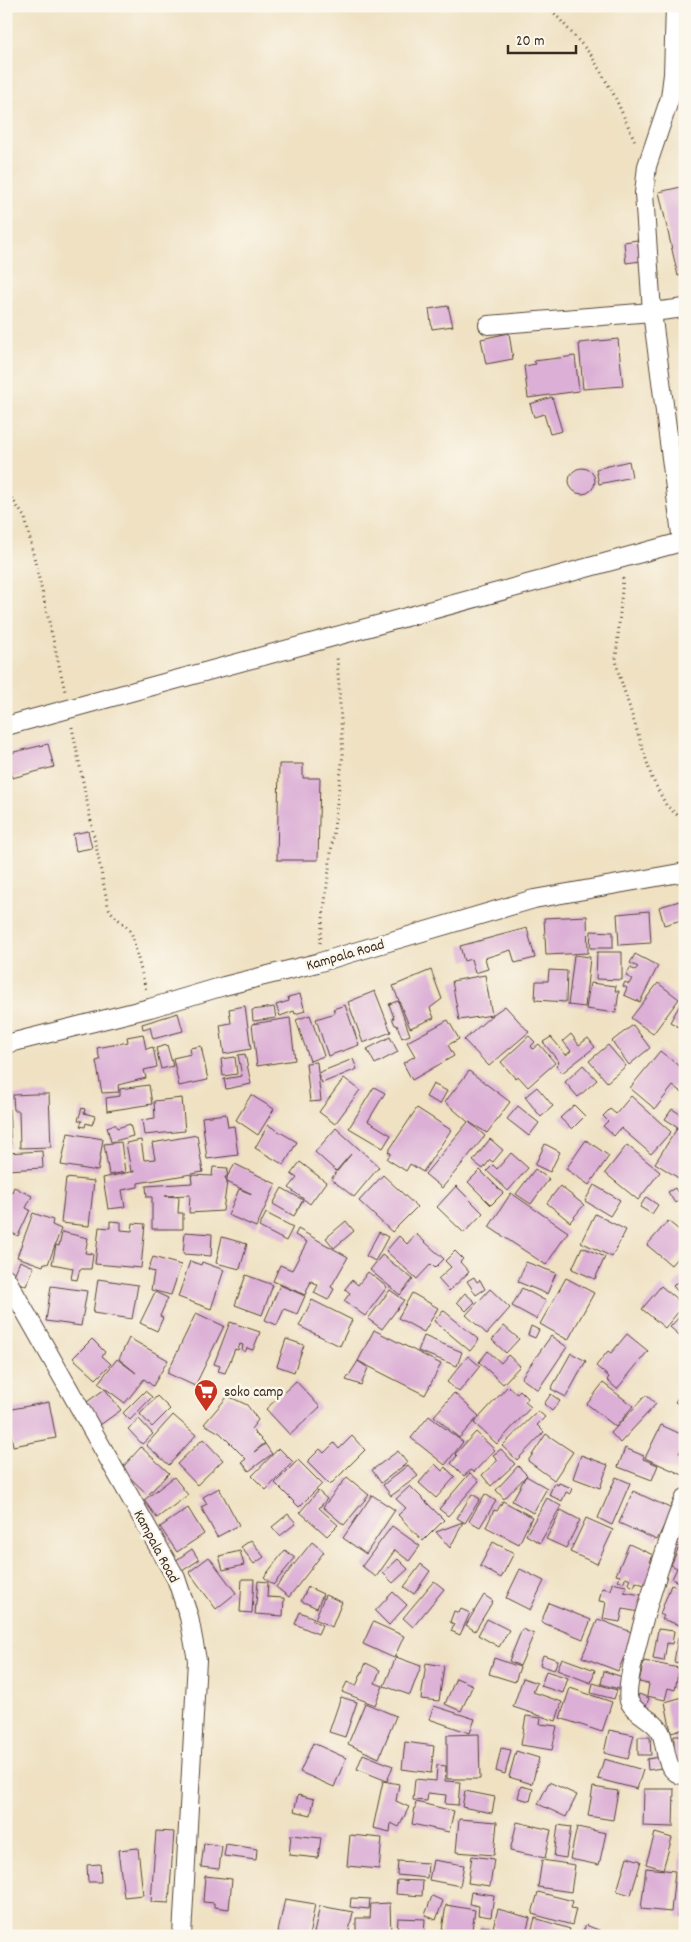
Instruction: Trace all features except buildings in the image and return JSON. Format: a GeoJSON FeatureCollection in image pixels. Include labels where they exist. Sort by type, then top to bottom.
{"type":"FeatureCollection","features":[{"type":"Feature","properties":{"kind":"street"},"geometry":{"type":"LineString","coordinates":[[6,726],[683,541],[652,312],[644,193],[647,166],[670,98],[673,74],[675,6]]}},
{"type":"Feature","properties":{"kind":"street"},"geometry":{"type":"LineString","coordinates":[[488,325],[685,308]]}},
{"type":"Feature","properties":{"kind":"street","name":"Kampala Road"},"geometry":{"type":"LineString","coordinates":[[6,1044],[317,963],[534,899],[685,872]]}},
{"type":"Feature","properties":{"kind":"street","name":"Kampala Road"},"geometry":{"type":"LineString","coordinates":[[6,1278],[176,1578],[190,1617],[197,1660],[182,1936]]}},
{"type":"Feature","properties":{"kind":"street"},"geometry":{"type":"LineString","coordinates":[[685,1498],[669,1535],[632,1665],[628,1688],[629,1701],[660,1731],[665,1745],[668,1765],[674,1773],[685,1776]]}},
{"type":"Feature","properties":{"kind":"path"},"geometry":{"type":"LineString","coordinates":[[548,6],[590,55],[614,95],[647,166]]}},
{"type":"Feature","properties":{"kind":"path"},"geometry":{"type":"LineString","coordinates":[[6,490],[25,518],[69,709],[108,906],[113,916],[130,929],[150,1008]]}},
{"type":"Feature","properties":{"kind":"path"},"geometry":{"type":"LineString","coordinates":[[625,556],[616,659],[618,672],[652,778],[666,805],[685,822]]}},
{"type":"Feature","properties":{"kind":"path"},"geometry":{"type":"LineString","coordinates":[[317,963],[343,754],[335,635]]}},
{"type":"Feature","properties":{"kind":"place","name":"soko camp"},"geometry":{"type":"Point","coordinates":[206,1412]}}]}
